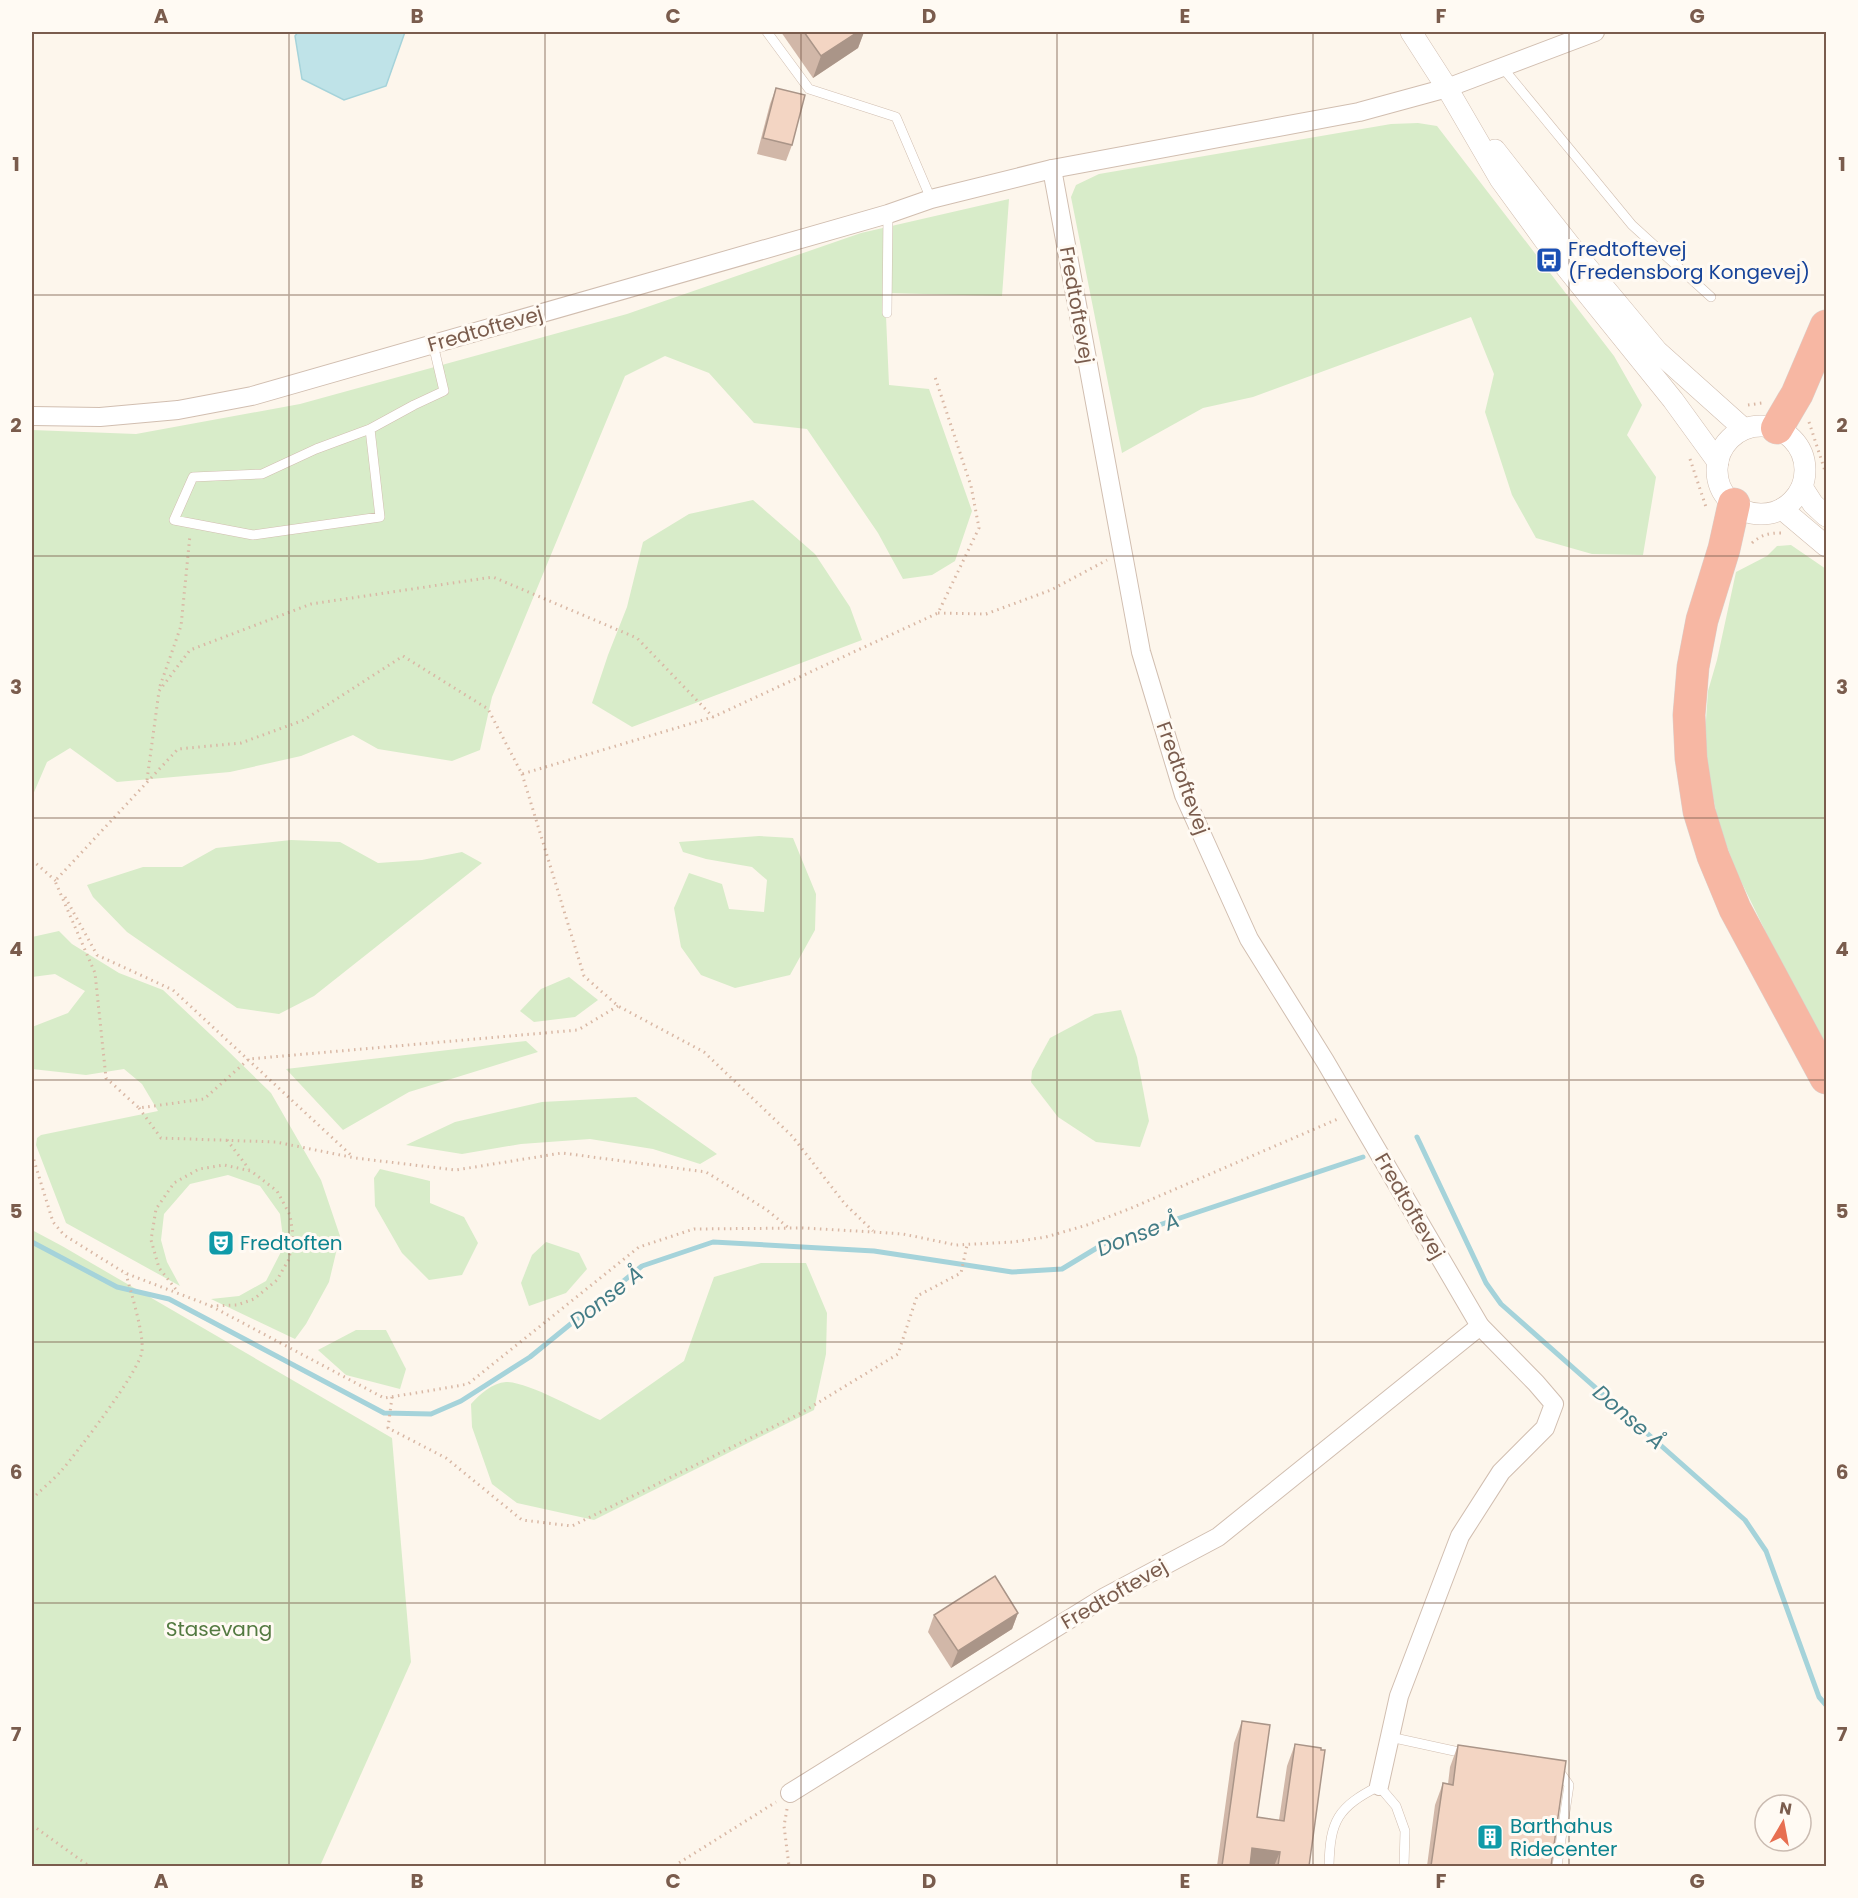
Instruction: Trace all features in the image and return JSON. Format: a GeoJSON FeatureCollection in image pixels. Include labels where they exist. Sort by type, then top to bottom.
{"type":"FeatureCollection","features":[{"type":"Feature","properties":{"kind":"highway"},"geometry":{"type":"LineString","coordinates":[[1771,415],[1797,394],[1827,326]]}},
{"type":"Feature","properties":{"kind":"highway"},"geometry":{"type":"LineString","coordinates":[[1734,504],[1724,549],[1702,620],[1693,667],[1689,715],[1691,758],[1699,812],[1713,856],[1735,909],[1827,1078]]}},
{"type":"Feature","properties":{"kind":"street"},"geometry":{"type":"LineString","coordinates":[[1411,32],[1500,179],[1548,244],[1673,400],[1718,462]]}},
{"type":"Feature","properties":{"kind":"street","name":"Fredtoftevej"},"geometry":{"type":"LineString","coordinates":[[32,416],[100,417],[178,410],[252,396],[888,214],[931,199],[1052,168],[1359,112],[1447,88],[1595,32]]}},
{"type":"Feature","properties":{"kind":"street"},"geometry":{"type":"LineString","coordinates":[[1447,88],[1587,267],[1657,351],[1744,429]]}},
{"type":"Feature","properties":{"kind":"street","name":"Fredtoftevej"},"geometry":{"type":"LineString","coordinates":[[1052,168],[1141,652],[1185,795],[1249,939],[1355,1112],[1480,1326],[1554,1404],[1545,1428],[1501,1472],[1460,1536],[1399,1696],[1378,1786]]}},
{"type":"Feature","properties":{"kind":"street"},"geometry":{"type":"LineString","coordinates":[[1771,415],[1799,446],[1805,466],[1802,487],[1794,500],[1782,509],[1757,514],[1745,511],[1725,496],[1717,474],[1718,462],[1722,448],[1732,437],[1771,415]]}},
{"type":"Feature","properties":{"kind":"street"},"geometry":{"type":"LineString","coordinates":[[1802,487],[1813,504],[1827,516]]}},
{"type":"Feature","properties":{"kind":"street"},"geometry":{"type":"LineString","coordinates":[[1782,509],[1827,546]]}},
{"type":"Feature","properties":{"kind":"street","name":"Fredtoftevej"},"geometry":{"type":"LineString","coordinates":[[790,1793],[1105,1597],[1218,1537],[1480,1326]]}},
{"type":"Feature","properties":{"kind":"lane"},"geometry":{"type":"LineString","coordinates":[[767,32],[808,89],[896,117],[931,199]]}},
{"type":"Feature","properties":{"kind":"lane"},"geometry":{"type":"LineString","coordinates":[[1502,67],[1632,225],[1711,297]]}},
{"type":"Feature","properties":{"kind":"lane"},"geometry":{"type":"LineString","coordinates":[[887,313],[888,214]]}},
{"type":"Feature","properties":{"kind":"lane"},"geometry":{"type":"LineString","coordinates":[[370,429],[380,517],[253,535],[174,520],[193,477],[262,474],[316,449],[370,429],[444,391],[432,344]]}},
{"type":"Feature","properties":{"kind":"lane"},"geometry":{"type":"LineString","coordinates":[[1390,1737],[1482,1756]]}},
{"type":"Feature","properties":{"kind":"lane"},"geometry":{"type":"LineString","coordinates":[[1540,1768],[1562,1775],[1569,1785],[1557,1866]]}},
{"type":"Feature","properties":{"kind":"lane"},"geometry":{"type":"LineString","coordinates":[[1329,1866],[1329,1842],[1340,1814],[1354,1798],[1378,1786],[1396,1806],[1405,1831],[1404,1866]]}},
{"type":"Feature","properties":{"kind":"path"},"geometry":{"type":"LineString","coordinates":[[934,374],[971,486],[979,528],[938,614]]}},
{"type":"Feature","properties":{"kind":"path"},"geometry":{"type":"LineString","coordinates":[[1797,394],[1809,401],[1809,424],[1827,474]]}},
{"type":"Feature","properties":{"kind":"path"},"geometry":{"type":"LineString","coordinates":[[1745,404],[1771,415]]}},
{"type":"Feature","properties":{"kind":"path"},"geometry":{"type":"LineString","coordinates":[[146,782],[159,691],[181,626],[191,523]]}},
{"type":"Feature","properties":{"kind":"path"},"geometry":{"type":"LineString","coordinates":[[522,774],[713,717],[938,614],[986,614],[1051,590],[1123,552]]}},
{"type":"Feature","properties":{"kind":"path"},"geometry":{"type":"LineString","coordinates":[[159,691],[190,650],[311,604],[493,577],[637,638],[713,717]]}},
{"type":"Feature","properties":{"kind":"path"},"geometry":{"type":"LineString","coordinates":[[56,881],[178,750],[241,743],[304,720],[403,656],[488,709],[522,774],[584,976],[618,1006],[704,1052],[792,1136],[845,1204],[874,1232]]}},
{"type":"Feature","properties":{"kind":"path"},"geometry":{"type":"LineString","coordinates":[[32,860],[56,881],[97,955],[173,990],[355,1158]]}},
{"type":"Feature","properties":{"kind":"path"},"geometry":{"type":"LineString","coordinates":[[56,881],[95,973],[106,1078],[139,1108],[161,1137],[276,1142],[355,1158],[456,1170],[562,1153],[706,1172],[767,1210],[790,1229]]}},
{"type":"Feature","properties":{"kind":"path"},"geometry":{"type":"LineString","coordinates":[[139,1108],[204,1099],[249,1059],[578,1030],[618,1006]]}},
{"type":"Feature","properties":{"kind":"path"},"geometry":{"type":"LineString","coordinates":[[32,1154],[53,1222],[64,1235],[126,1273],[211,1306],[384,1398],[468,1384],[639,1248],[694,1229],[874,1232],[903,1234],[956,1245],[1013,1242],[1087,1225],[1130,1209],[1355,1112]]}},
{"type":"Feature","properties":{"kind":"path"},"geometry":{"type":"LineString","coordinates":[[211,1306],[237,1305],[254,1299],[277,1280],[289,1259],[293,1235],[290,1215],[277,1191],[251,1171],[227,1140]]}},
{"type":"Feature","properties":{"kind":"path"},"geometry":{"type":"LineString","coordinates":[[178,1292],[159,1268],[151,1240],[156,1209],[174,1183],[198,1169],[224,1165],[251,1171]]}},
{"type":"Feature","properties":{"kind":"path"},"geometry":{"type":"LineString","coordinates":[[392,1396],[388,1428],[446,1458],[522,1520],[572,1526],[801,1413],[898,1354],[917,1296],[961,1273],[967,1245]]}},
{"type":"Feature","properties":{"kind":"path"},"geometry":{"type":"LineString","coordinates":[[32,1499],[61,1471],[129,1378],[142,1352],[140,1330],[126,1273]]}},
{"type":"Feature","properties":{"kind":"path"},"geometry":{"type":"LineString","coordinates":[[674,1866],[790,1793]]}},
{"type":"Feature","properties":{"kind":"path"},"geometry":{"type":"LineString","coordinates":[[789,1866],[784,1826],[790,1793]]}},
{"type":"Feature","properties":{"kind":"path"},"geometry":{"type":"LineString","coordinates":[[32,1826],[89,1866]]}},
{"type":"Feature","properties":{"kind":"green space"},"geometry":{"type":"Polygon","coordinates":[[[1418,123],[1437,126],[1614,356],[1642,405],[1627,435],[1656,477],[1643,555],[1592,554],[1536,538],[1512,495],[1485,412],[1494,374],[1471,317],[1253,397],[1203,408],[1122,453],[1071,197],[1076,185],[1099,174],[1391,124],[1418,123]]]}},
{"type":"Feature","properties":{"kind":"green space"},"geometry":{"type":"Polygon","coordinates":[[[1009,199],[1002,296],[885,293],[889,385],[929,389],[972,511],[955,561],[932,575],[903,579],[878,533],[807,429],[754,423],[709,373],[665,356],[625,376],[492,697],[480,750],[452,761],[378,749],[353,735],[301,756],[230,772],[117,782],[70,748],[47,762],[32,797],[32,430],[136,434],[300,404],[627,314],[861,233],[1009,199]]]}},
{"type":"Feature","properties":{"kind":"green space"},"geometry":{"type":"Polygon","coordinates":[[[753,500],[815,554],[850,607],[862,640],[632,727],[592,703],[627,607],[643,542],[689,514],[753,500]]]}},
{"type":"Feature","properties":{"kind":"green space"},"geometry":{"type":"Polygon","coordinates":[[[1791,545],[1826,569],[1826,1055],[1736,871],[1718,822],[1704,750],[1708,691],[1736,572],[1767,556],[1777,546],[1791,545]]]}},
{"type":"Feature","properties":{"kind":"green space"},"geometry":{"type":"Polygon","coordinates":[[[759,836],[793,838],[816,894],[815,930],[790,975],[735,988],[701,975],[681,947],[674,908],[689,873],[722,884],[729,909],[764,912],[767,880],[752,867],[706,859],[683,852],[679,842],[759,836]]]}},
{"type":"Feature","properties":{"kind":"green space"},"geometry":{"type":"Polygon","coordinates":[[[291,840],[340,842],[378,863],[422,860],[462,852],[482,863],[314,996],[279,1014],[237,1008],[127,932],[93,897],[87,885],[143,867],[182,867],[216,848],[291,840]]]}},
{"type":"Feature","properties":{"kind":"green space"},"geometry":{"type":"Polygon","coordinates":[[[59,931],[72,944],[119,973],[163,990],[271,1093],[321,1180],[340,1236],[329,1282],[295,1339],[211,1299],[239,1296],[266,1281],[284,1246],[280,1214],[260,1186],[228,1175],[190,1184],[164,1214],[161,1240],[167,1262],[180,1286],[66,1223],[36,1145],[37,1138],[41,1135],[158,1111],[142,1084],[124,1069],[86,1075],[32,1069],[32,1027],[68,1013],[85,991],[55,974],[32,977],[32,937],[59,931]]]}},
{"type":"Feature","properties":{"kind":"green space"},"geometry":{"type":"Polygon","coordinates":[[[569,977],[598,1000],[575,1017],[534,1022],[520,1011],[541,989],[569,977]]]}},
{"type":"Feature","properties":{"kind":"green space"},"geometry":{"type":"Polygon","coordinates":[[[1121,1010],[1137,1057],[1149,1121],[1140,1147],[1096,1142],[1058,1117],[1031,1082],[1032,1071],[1050,1038],[1095,1014],[1121,1010]]]}},
{"type":"Feature","properties":{"kind":"green space"},"geometry":{"type":"Polygon","coordinates":[[[526,1041],[538,1052],[409,1092],[343,1130],[286,1069],[526,1041]]]}},
{"type":"Feature","properties":{"kind":"green space"},"geometry":{"type":"Polygon","coordinates":[[[636,1097],[717,1154],[700,1164],[653,1149],[590,1139],[521,1144],[462,1154],[406,1145],[455,1122],[542,1102],[636,1097]]]}},
{"type":"Feature","properties":{"kind":"green space"},"geometry":{"type":"Polygon","coordinates":[[[380,1169],[430,1181],[430,1203],[464,1217],[478,1243],[462,1275],[429,1280],[402,1253],[375,1206],[374,1178],[380,1169]]]}},
{"type":"Feature","properties":{"kind":"green space","name":"Stasevang"},"geometry":{"type":"Polygon","coordinates":[[[32,1230],[392,1438],[411,1662],[320,1866],[32,1866],[32,1230]]]}},
{"type":"Feature","properties":{"kind":"green space"},"geometry":{"type":"Polygon","coordinates":[[[546,1242],[579,1253],[587,1269],[566,1293],[529,1306],[521,1283],[532,1255],[546,1242]]]}},
{"type":"Feature","properties":{"kind":"green space"},"geometry":{"type":"Polygon","coordinates":[[[761,1263],[806,1263],[827,1313],[826,1354],[814,1410],[594,1520],[517,1503],[492,1484],[472,1427],[471,1404],[482,1393],[501,1383],[515,1383],[539,1391],[600,1420],[684,1361],[714,1277],[761,1263]]]}},
{"type":"Feature","properties":{"kind":"green space"},"geometry":{"type":"Polygon","coordinates":[[[356,1330],[386,1330],[406,1369],[400,1389],[346,1375],[318,1350],[356,1330]]]}},
{"type":"Feature","properties":{"kind":"water"},"geometry":{"type":"Polygon","coordinates":[[[298,32],[405,32],[386,86],[344,100],[302,79],[295,36],[298,32]]]}},
{"type":"Feature","properties":{"kind":"building"},"geometry":{"type":"Polygon","coordinates":[[[804,32],[858,32],[821,56],[804,32]]]}},
{"type":"Feature","properties":{"kind":"building"},"geometry":{"type":"Polygon","coordinates":[[[776,88],[805,95],[792,145],[763,138],[776,88]]]}},
{"type":"Feature","properties":{"kind":"building"},"geometry":{"type":"Polygon","coordinates":[[[995,1576],[1018,1613],[958,1651],[934,1615],[995,1576]]]}},
{"type":"Feature","properties":{"kind":"building"},"geometry":{"type":"Polygon","coordinates":[[[1242,1721],[1270,1725],[1257,1817],[1284,1821],[1295,1744],[1325,1750],[1309,1866],[1278,1866],[1280,1852],[1252,1848],[1250,1866],[1222,1866],[1242,1721]]]}},
{"type":"Feature","properties":{"kind":"building","name":"Barthahus Ridecenter"},"geometry":{"type":"Polygon","coordinates":[[[1458,1745],[1566,1761],[1551,1866],[1431,1866],[1443,1783],[1453,1785],[1458,1745]]]}},
{"type":"Feature","properties":{"kind":"waterway","name":"Donse Å"},"geometry":{"type":"LineString","coordinates":[[1417,1137],[1486,1283],[1501,1304],[1745,1520],[1766,1551],[1819,1697],[1826,1705]]}},
{"type":"Feature","properties":{"kind":"waterway","name":"Donse Å"},"geometry":{"type":"LineString","coordinates":[[32,1242],[117,1287],[169,1299],[384,1413],[431,1414],[461,1401],[530,1357],[642,1266],[713,1242],[874,1251],[1012,1272],[1062,1269],[1105,1243],[1363,1157]]}},
{"type":"Feature","properties":{"kind":"place","name":"Fredtoftevej (Fredensborg Kongevej)"},"geometry":{"type":"Point","coordinates":[1549,260]}},
{"type":"Feature","properties":{"kind":"place","name":"Fredtoften"},"geometry":{"type":"Point","coordinates":[221,1243]}},
{"type":"Feature","properties":{"kind":"place","name":"Barthahus Ridecenter"},"geometry":{"type":"Point","coordinates":[1490,1837]}}]}
